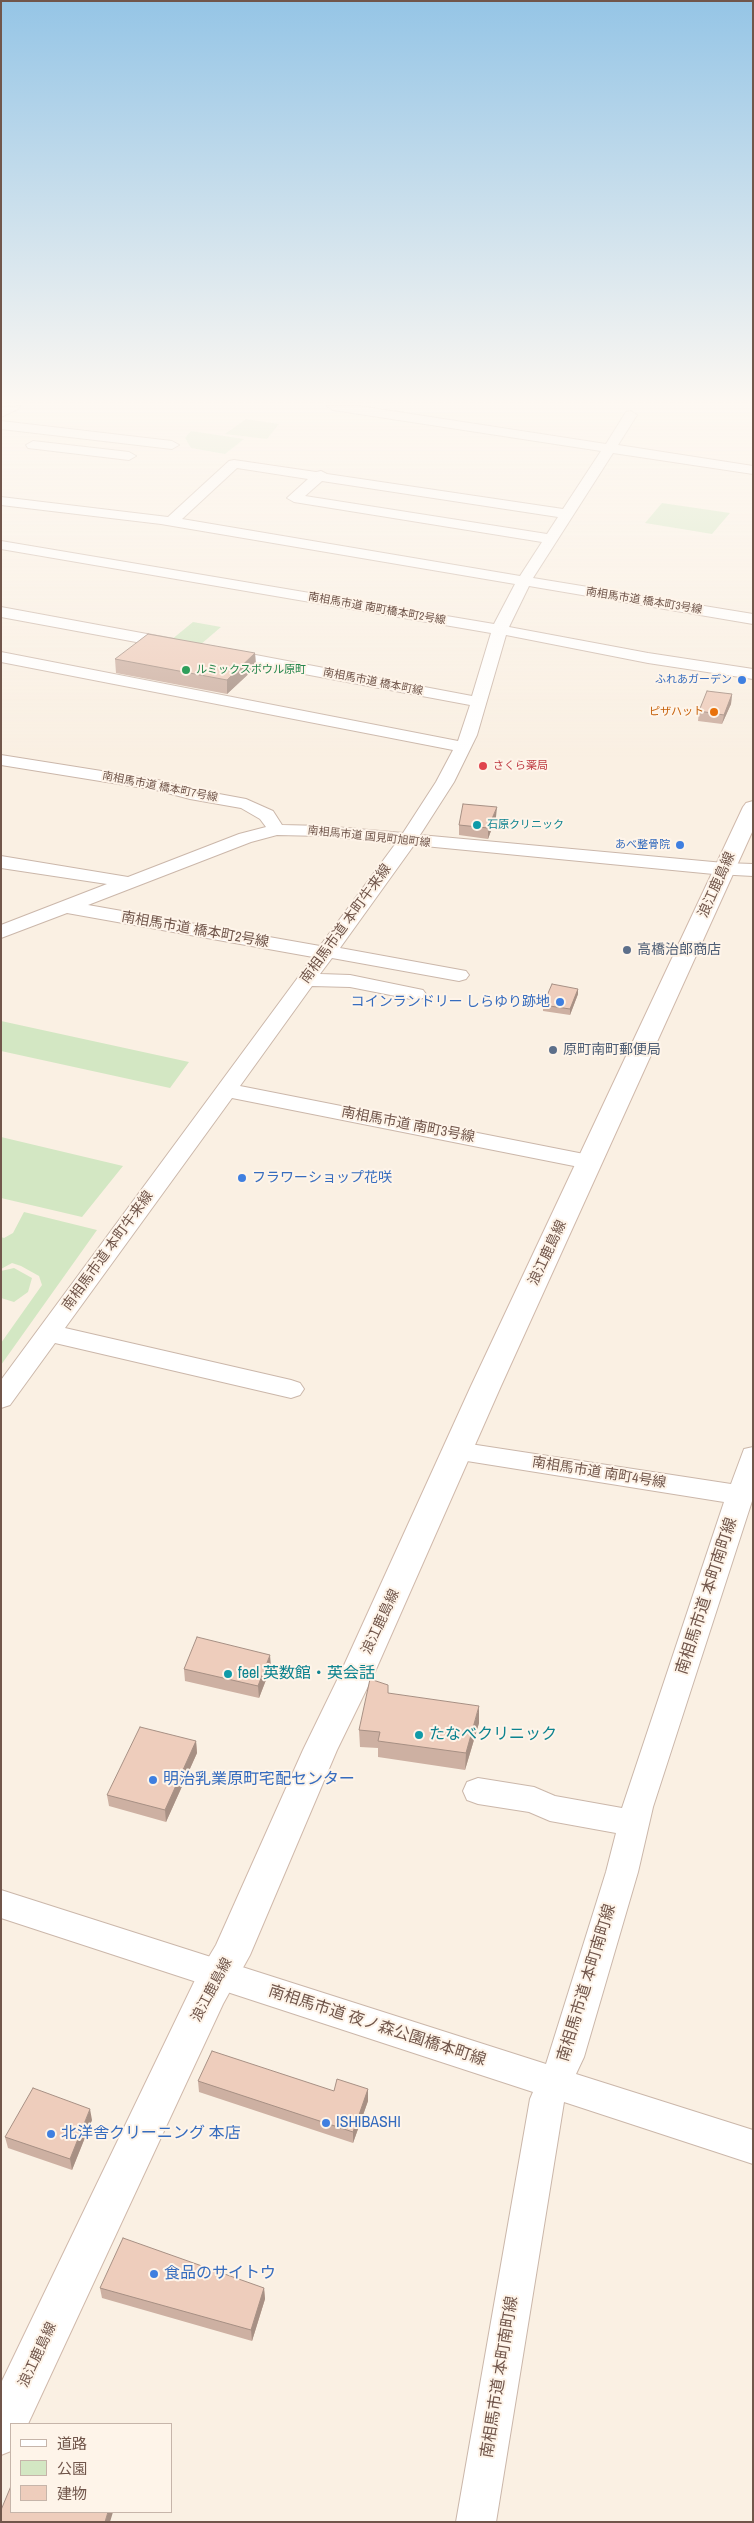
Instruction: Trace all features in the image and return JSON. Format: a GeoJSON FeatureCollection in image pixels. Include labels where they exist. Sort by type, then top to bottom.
{"type":"FeatureCollection","features":[{"type":"Feature","properties":{"kind":"main road","name":"浪江鹿島線"},"geometry":{"type":"LineString","coordinates":[[1,2433],[219,1974],[230,1955],[320,1750],[365,1656],[589,1162],[738,870],[753,807]]}},
{"type":"Feature","properties":{"kind":"street","name":"南相馬市道 橋本町3号線"},"geometry":{"type":"LineString","coordinates":[[180,524],[753,619]]}},
{"type":"Feature","properties":{"kind":"street"},"geometry":{"type":"LineString","coordinates":[[452,524],[551,540]]}},
{"type":"Feature","properties":{"kind":"street","name":"南相馬市道 本町牛来線"},"geometry":{"type":"LineString","coordinates":[[1,1398],[408,840],[445,782],[463,747],[480,702],[500,630],[524,581],[562,524]]}},
{"type":"Feature","properties":{"kind":"street","name":"南相馬市道 南町橋本町2号線"},"geometry":{"type":"LineString","coordinates":[[1,545],[500,630],[648,658],[753,674]]}},
{"type":"Feature","properties":{"kind":"street"},"geometry":{"type":"LineString","coordinates":[[1,612],[187,647]]}},
{"type":"Feature","properties":{"kind":"street","name":"南相馬市道 橋本町線"},"geometry":{"type":"LineString","coordinates":[[206,650],[480,702]]}},
{"type":"Feature","properties":{"kind":"street"},"geometry":{"type":"LineString","coordinates":[[1,656],[463,747]]}},
{"type":"Feature","properties":{"kind":"street","name":"南相馬市道 橋本町7号線"},"geometry":{"type":"LineString","coordinates":[[1,760],[158,785],[190,794],[246,804],[267,815],[277,830]]}},
{"type":"Feature","properties":{"kind":"street","name":"南相馬市道 国見町旭町線"},"geometry":{"type":"LineString","coordinates":[[1,932],[245,838],[277,830],[323,831],[738,870]]}},
{"type":"Feature","properties":{"kind":"street"},"geometry":{"type":"LineString","coordinates":[[1,862],[127,882]]}},
{"type":"Feature","properties":{"kind":"street","name":"南相馬市道 橋本町2号線"},"geometry":{"type":"LineString","coordinates":[[65,907],[459,975]]}},
{"type":"Feature","properties":{"kind":"street"},"geometry":{"type":"LineString","coordinates":[[305,980],[350,981],[416,994]]}},
{"type":"Feature","properties":{"kind":"street","name":"南相馬市道 南町3号線"},"geometry":{"type":"LineString","coordinates":[[225,1090],[589,1162]]}},
{"type":"Feature","properties":{"kind":"street"},"geometry":{"type":"LineString","coordinates":[[49,1333],[291,1389]]}},
{"type":"Feature","properties":{"kind":"street","name":"南相馬市道 南町4号線"},"geometry":{"type":"LineString","coordinates":[[457,1451],[740,1495]]}},
{"type":"Feature","properties":{"kind":"street","name":"南相馬市道 本町南町線"},"geometry":{"type":"LineString","coordinates":[[476,2522],[542,2126],[553,2083],[567,2057],[588,1991],[633,1822],[753,1456]]}},
{"type":"Feature","properties":{"kind":"street"},"geometry":{"type":"LineString","coordinates":[[478,1791],[534,1800],[550,1808],[633,1822]]}},
{"type":"Feature","properties":{"kind":"street","name":"南相馬市道 夜ノ森公園橋本町線"},"geometry":{"type":"LineString","coordinates":[[1,1904],[753,2147]]}},
{"type":"Feature","properties":{"kind":"green space"},"geometry":{"type":"Polygon","coordinates":[[[650,524],[721,524],[712,534],[650,524]]]}},
{"type":"Feature","properties":{"kind":"green space"},"geometry":{"type":"Polygon","coordinates":[[[193,622],[221,627],[200,645],[171,640],[193,622]]]}},
{"type":"Feature","properties":{"kind":"green space"},"geometry":{"type":"Polygon","coordinates":[[[1,1021],[189,1062],[170,1088],[1,1051],[1,1021]]]}},
{"type":"Feature","properties":{"kind":"green space"},"geometry":{"type":"Polygon","coordinates":[[[1,1137],[123,1166],[82,1217],[1,1198],[1,1137]]]}},
{"type":"Feature","properties":{"kind":"green space"},"geometry":{"type":"Polygon","coordinates":[[[24,1212],[97,1230],[1,1365],[1,1343],[42,1285],[39,1276],[21,1266],[12,1263],[1,1269],[1,1237],[4,1238],[13,1233],[24,1212]]]}},
{"type":"Feature","properties":{"kind":"green space"},"geometry":{"type":"Polygon","coordinates":[[[14,1268],[32,1278],[28,1292],[14,1302],[1,1298],[1,1271],[14,1268]]]}},
{"type":"Feature","properties":{"kind":"building"},"geometry":{"type":"Polygon","coordinates":[[[148,634],[255,653],[227,680],[115,659],[148,634]]]}},
{"type":"Feature","properties":{"kind":"building"},"geometry":{"type":"Polygon","coordinates":[[[707,691],[732,694],[724,715],[699,711],[707,691]]]}},
{"type":"Feature","properties":{"kind":"building"},"geometry":{"type":"Polygon","coordinates":[[[463,804],[497,807],[488,828],[459,825],[463,804]]]}},
{"type":"Feature","properties":{"kind":"building","name":"コインランドリー しらゆり跡地"},"geometry":{"type":"Polygon","coordinates":[[[552,984],[578,989],[570,1009],[543,1005],[552,984]]]}},
{"type":"Feature","properties":{"kind":"building","name":"feel 英数館・英会話"},"geometry":{"type":"Polygon","coordinates":[[[197,1637],[270,1655],[258,1686],[184,1669],[197,1637]]]}},
{"type":"Feature","properties":{"kind":"building","name":"たなべクリニック"},"geometry":{"type":"Polygon","coordinates":[[[370,1679],[388,1685],[388,1693],[479,1706],[466,1753],[378,1741],[380,1732],[359,1730],[370,1679]]]}},
{"type":"Feature","properties":{"kind":"building","name":"明治乳業原町宅配センター"},"geometry":{"type":"Polygon","coordinates":[[[140,1727],[196,1741],[165,1810],[107,1795],[140,1727]]]}},
{"type":"Feature","properties":{"kind":"building","name":"ISHIBASHI"},"geometry":{"type":"Polygon","coordinates":[[[212,2051],[334,2091],[337,2079],[368,2089],[353,2132],[198,2081],[212,2051]]]}},
{"type":"Feature","properties":{"kind":"building","name":"北洋舎クリーニング 本店"},"geometry":{"type":"Polygon","coordinates":[[[33,2088],[90,2109],[70,2159],[5,2137],[33,2088]]]}},
{"type":"Feature","properties":{"kind":"building","name":"食品のサイトウ"},"geometry":{"type":"Polygon","coordinates":[[[123,2238],[264,2288],[251,2330],[100,2288],[123,2238]]]}},
{"type":"Feature","properties":{"kind":"building"},"geometry":{"type":"Polygon","coordinates":[[[10,2488],[10,2513],[108,2513],[105,2522],[1,2522],[1,2510],[10,2488]]]}},
{"type":"Feature","properties":{"kind":"place","name":"ルミックスボウル原町"},"geometry":{"type":"Point","coordinates":[186,670]}},
{"type":"Feature","properties":{"kind":"place","name":"ふれあガーデン"},"geometry":{"type":"Point","coordinates":[742,680]}},
{"type":"Feature","properties":{"kind":"place","name":"ピザハット"},"geometry":{"type":"Point","coordinates":[714,712]}},
{"type":"Feature","properties":{"kind":"place","name":"さくら薬局"},"geometry":{"type":"Point","coordinates":[483,766]}},
{"type":"Feature","properties":{"kind":"place","name":"石原クリニック"},"geometry":{"type":"Point","coordinates":[477,825]}},
{"type":"Feature","properties":{"kind":"place","name":"あべ整骨院"},"geometry":{"type":"Point","coordinates":[680,845]}},
{"type":"Feature","properties":{"kind":"place","name":"高橋治郎商店"},"geometry":{"type":"Point","coordinates":[627,950]}},
{"type":"Feature","properties":{"kind":"place","name":"コインランドリー しらゆり跡地"},"geometry":{"type":"Point","coordinates":[560,1002]}},
{"type":"Feature","properties":{"kind":"place","name":"原町南町郵便局"},"geometry":{"type":"Point","coordinates":[553,1050]}},
{"type":"Feature","properties":{"kind":"place","name":"フラワーショップ花咲"},"geometry":{"type":"Point","coordinates":[242,1178]}},
{"type":"Feature","properties":{"kind":"place","name":"feel 英数館・英会話"},"geometry":{"type":"Point","coordinates":[228,1674]}},
{"type":"Feature","properties":{"kind":"place","name":"たなべクリニック"},"geometry":{"type":"Point","coordinates":[419,1735]}},
{"type":"Feature","properties":{"kind":"place","name":"明治乳業原町宅配センター"},"geometry":{"type":"Point","coordinates":[153,1780]}},
{"type":"Feature","properties":{"kind":"place","name":"ISHIBASHI"},"geometry":{"type":"Point","coordinates":[326,2123]}},
{"type":"Feature","properties":{"kind":"place","name":"北洋舎クリーニング 本店"},"geometry":{"type":"Point","coordinates":[51,2134]}},
{"type":"Feature","properties":{"kind":"place","name":"食品のサイトウ"},"geometry":{"type":"Point","coordinates":[154,2274]}}]}
